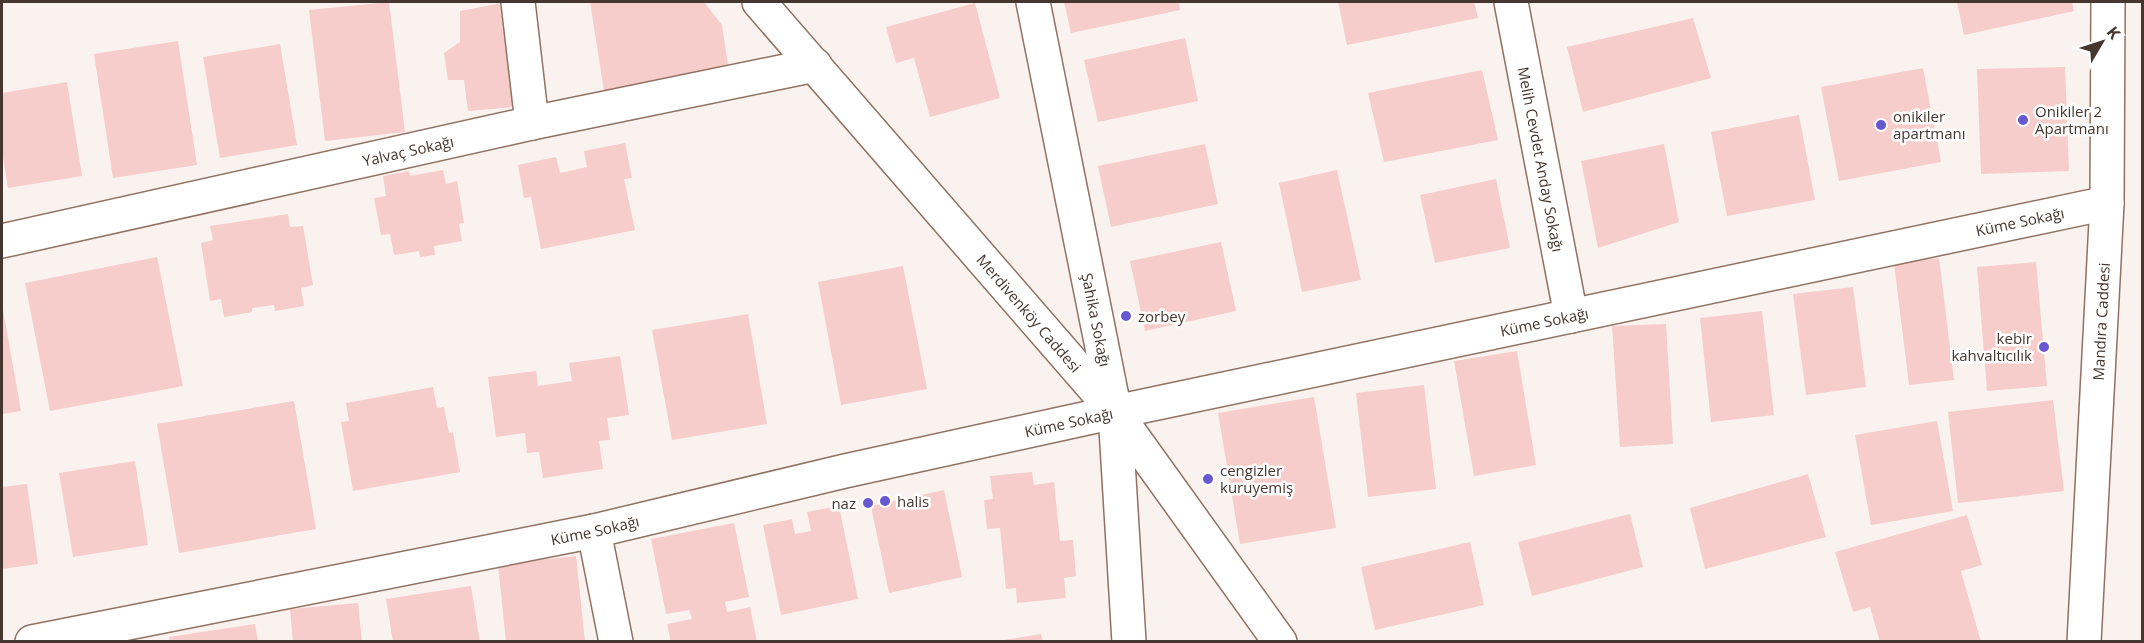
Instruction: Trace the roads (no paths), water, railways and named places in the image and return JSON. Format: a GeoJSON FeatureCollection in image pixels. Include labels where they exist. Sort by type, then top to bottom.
{"type":"FeatureCollection","features":[{"type":"Feature","properties":{"kind":"street"},"geometry":{"type":"LineString","coordinates":[[518,2],[532,123]]}},
{"type":"Feature","properties":{"kind":"street","name":"Merdivenköy Caddesi"},"geometry":{"type":"LineString","coordinates":[[759,2],[1115,412],[1280,642]]}},
{"type":"Feature","properties":{"kind":"street","name":"Şahika Sokağı"},"geometry":{"type":"LineString","coordinates":[[1033,2],[1115,412],[1130,642]]}},
{"type":"Feature","properties":{"kind":"street","name":"Melih Cevdet Anday Sokağı"},"geometry":{"type":"LineString","coordinates":[[1511,2],[1571,316]]}},
{"type":"Feature","properties":{"kind":"street","name":"Mandıra Caddesi"},"geometry":{"type":"LineString","coordinates":[[2086,641],[2107,203],[2108,2]]}},
{"type":"Feature","properties":{"kind":"street","name":"Yalvaç Sokağı"},"geometry":{"type":"LineString","coordinates":[[2,241],[532,123],[815,65]]}},
{"type":"Feature","properties":{"kind":"street","name":"Küme Sokağı"},"geometry":{"type":"LineString","coordinates":[[32,642],[594,531],[845,471],[1115,412],[2107,203]]}},
{"type":"Feature","properties":{"kind":"street"},"geometry":{"type":"LineString","coordinates":[[594,531],[616,642]]}},
{"type":"Feature","properties":{"kind":"place","name":"Onikiler 2 Apartmanı"},"geometry":{"type":"Point","coordinates":[2023,120]}},
{"type":"Feature","properties":{"kind":"place","name":"onikiler apartmanı"},"geometry":{"type":"Point","coordinates":[1881,125]}},
{"type":"Feature","properties":{"kind":"place","name":"zorbey"},"geometry":{"type":"Point","coordinates":[1126,316]}},
{"type":"Feature","properties":{"kind":"place","name":"kebir kahvaltıcılık"},"geometry":{"type":"Point","coordinates":[2044,347]}},
{"type":"Feature","properties":{"kind":"place","name":"cengizler kuruyemiş"},"geometry":{"type":"Point","coordinates":[1208,479]}},
{"type":"Feature","properties":{"kind":"place","name":"halis"},"geometry":{"type":"Point","coordinates":[885,501]}},
{"type":"Feature","properties":{"kind":"place","name":"naz"},"geometry":{"type":"Point","coordinates":[868,503]}}]}
